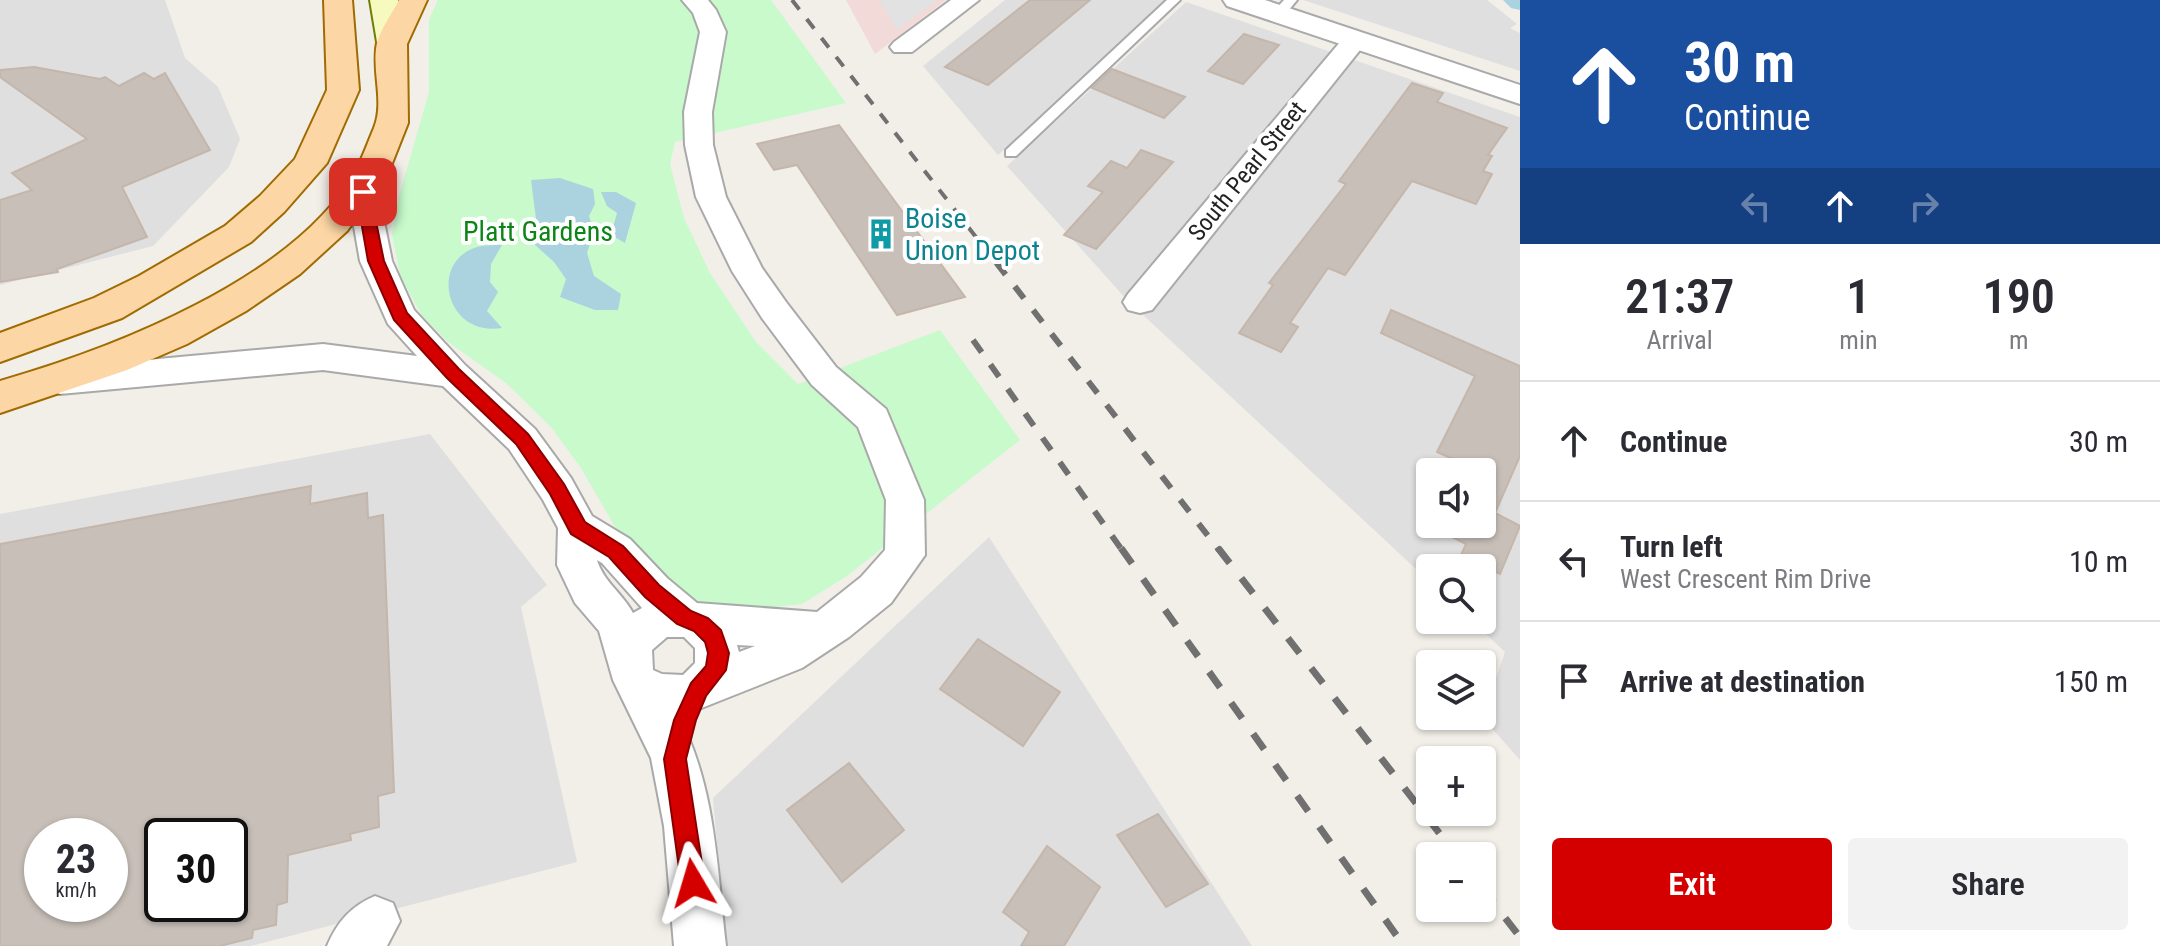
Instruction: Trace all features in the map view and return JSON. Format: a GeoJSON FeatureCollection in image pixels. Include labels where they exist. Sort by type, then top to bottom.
{"type":"FeatureCollection","features":[{"type":"Feature","properties":{"kind":"main road"},"geometry":{"type":"LineString","coordinates":[[0,348],[108,308],[152,285],[238,234],[272,204],[310,163],[343,90],[338,0]]}},
{"type":"Feature","properties":{"kind":"main road"},"geometry":{"type":"LineString","coordinates":[[0,397],[60,381],[187,328],[288,267],[363,192],[393,121],[392,42],[384,0]]}},
{"type":"Feature","properties":{"kind":"main road"},"geometry":{"type":"LineString","coordinates":[[392,42],[413,0]]}},
{"type":"Feature","properties":{"kind":"street"},"geometry":{"type":"LineString","coordinates":[[694,0],[704,10],[713,32],[698,112],[699,145],[711,197],[748,271],[774,310],[824,376],[873,419],[905,500],[905,555],[876,590],[834,624],[787,654],[702,687],[690,695],[671,699],[653,695],[634,669],[635,638],[648,626],[665,618],[820,631]]}},
{"type":"Feature","properties":{"kind":"street"},"geometry":{"type":"LineString","coordinates":[[903,47],[967,0]]}},
{"type":"Feature","properties":{"kind":"street"},"geometry":{"type":"LineString","coordinates":[[1237,0],[1284,7],[1355,40],[1520,95]]}},
{"type":"Feature","properties":{"kind":"street","name":"South Pearl Street"},"geometry":{"type":"LineString","coordinates":[[1140,302],[1355,40]]}},
{"type":"Feature","properties":{"kind":"street"},"geometry":{"type":"LineString","coordinates":[[363,192],[376,261],[400,316],[453,374],[522,439],[557,489],[578,528],[577,565],[590,590],[605,604],[617,623],[634,669],[675,759],[686,821],[700,946]]}},
{"type":"Feature","properties":{"kind":"street"},"geometry":{"type":"LineString","coordinates":[[60,381],[323,357],[453,374]]}},
{"type":"Feature","properties":{"kind":"street"},"geometry":{"type":"LineString","coordinates":[[578,528],[616,551],[652,591],[714,637],[719,653],[716,670],[702,687],[685,720],[675,759]]}},
{"type":"Feature","properties":{"kind":"lane"},"geometry":{"type":"LineString","coordinates":[[1011,153],[1174,0]]}},
{"type":"Feature","properties":{"kind":"shaded area"},"geometry":{"type":"Polygon","coordinates":[[[0,0],[165,0],[185,58],[218,87],[240,139],[229,167],[153,246],[0,285],[0,0]]]}},
{"type":"Feature","properties":{"kind":"shaded area"},"geometry":{"type":"Polygon","coordinates":[[[846,0],[946,0],[875,54],[846,0]]]}},
{"type":"Feature","properties":{"kind":"shaded area"},"geometry":{"type":"Polygon","coordinates":[[[879,0],[937,0],[897,30],[879,0]]]}},
{"type":"Feature","properties":{"kind":"shaded area"},"geometry":{"type":"Polygon","coordinates":[[[1005,0],[1168,0],[998,155],[923,66],[1005,0]]]}},
{"type":"Feature","properties":{"kind":"shaded area"},"geometry":{"type":"Polygon","coordinates":[[[1303,0],[1487,0],[1517,24],[1510,28],[1520,33],[1520,71],[1303,0]]]}},
{"type":"Feature","properties":{"kind":"shaded area"},"geometry":{"type":"Polygon","coordinates":[[[1186,2],[1520,117],[1520,760],[1493,730],[1496,730],[1496,677],[1505,652],[1486,634],[1496,634],[1496,554],[1416,554],[1416,569],[1127,300],[1007,166],[1186,2]]]}},
{"type":"Feature","properties":{"kind":"shaded area"},"geometry":{"type":"Polygon","coordinates":[[[430,434],[547,585],[521,607],[577,862],[251,946],[0,946],[0,514],[430,434]]]}},
{"type":"Feature","properties":{"kind":"shaded area"},"geometry":{"type":"Polygon","coordinates":[[[989,537],[1252,946],[726,946],[713,798],[989,537]]]}},
{"type":"Feature","properties":{"kind":"green space","name":"Platt Gardens"},"geometry":{"type":"Polygon","coordinates":[[[438,0],[771,0],[846,103],[675,142],[670,164],[684,218],[710,273],[756,342],[798,384],[940,330],[1020,440],[847,576],[802,604],[736,611],[705,608],[637,565],[581,468],[551,427],[506,383],[448,342],[422,316],[400,275],[392,234],[398,200],[429,92],[429,19],[438,0]]]}},
{"type":"Feature","properties":{"kind":"water"},"geometry":{"type":"Polygon","coordinates":[[[560,178],[593,189],[595,204],[589,216],[594,232],[587,253],[594,276],[621,294],[618,310],[595,310],[560,297],[566,279],[554,262],[534,244],[536,219],[531,180],[560,178]]]}},
{"type":"Feature","properties":{"kind":"water"},"geometry":{"type":"Polygon","coordinates":[[[601,192],[616,192],[636,203],[625,243],[611,235],[617,213],[607,206],[601,192]]]}},
{"type":"Feature","properties":{"kind":"water"},"geometry":{"type":"Polygon","coordinates":[[[502,245],[491,264],[490,282],[498,292],[487,311],[502,328],[483,328],[468,321],[457,310],[450,296],[452,267],[462,255],[477,247],[502,245]]]}},
{"type":"Feature","properties":{"kind":"building"},"geometry":{"type":"Polygon","coordinates":[[[1030,0],[1090,0],[988,85],[945,67],[1030,0]]]}},
{"type":"Feature","properties":{"kind":"building"},"geometry":{"type":"Polygon","coordinates":[[[1244,34],[1279,45],[1243,84],[1208,71],[1244,34]]]}},
{"type":"Feature","properties":{"kind":"building"},"geometry":{"type":"Polygon","coordinates":[[[34,67],[100,79],[105,77],[119,86],[144,73],[154,79],[165,73],[210,150],[122,187],[147,237],[57,269],[58,272],[0,282],[0,200],[32,190],[12,173],[87,139],[0,77],[0,70],[34,67]]]}},
{"type":"Feature","properties":{"kind":"building"},"geometry":{"type":"Polygon","coordinates":[[[1112,69],[1185,97],[1164,118],[1092,88],[1112,69]]]}},
{"type":"Feature","properties":{"kind":"building"},"geometry":{"type":"Polygon","coordinates":[[[1412,83],[1443,93],[1437,102],[1507,128],[1488,155],[1492,156],[1483,171],[1492,174],[1476,204],[1412,181],[1345,275],[1328,268],[1290,323],[1298,327],[1281,352],[1239,333],[1273,285],[1269,283],[1346,184],[1339,181],[1412,83]]]}},
{"type":"Feature","properties":{"kind":"building","name":"Boise Union Depot"},"geometry":{"type":"Polygon","coordinates":[[[839,125],[965,297],[897,315],[797,165],[774,170],[757,144],[839,125]]]}},
{"type":"Feature","properties":{"kind":"building"},"geometry":{"type":"Polygon","coordinates":[[[1141,150],[1173,162],[1096,249],[1064,235],[1103,192],[1088,186],[1111,161],[1127,168],[1141,150]]]}},
{"type":"Feature","properties":{"kind":"building"},"geometry":{"type":"Polygon","coordinates":[[[1391,310],[1520,366],[1520,456],[1496,511],[1496,458],[1450,458],[1437,452],[1475,376],[1381,333],[1391,310]]]}},
{"type":"Feature","properties":{"kind":"building"},"geometry":{"type":"Polygon","coordinates":[[[311,486],[310,504],[367,493],[368,518],[383,515],[394,792],[378,796],[379,827],[350,834],[351,840],[288,855],[287,902],[277,905],[276,925],[253,930],[252,938],[220,946],[0,946],[0,544],[311,486]]]}},
{"type":"Feature","properties":{"kind":"building"},"geometry":{"type":"Polygon","coordinates":[[[1496,514],[1520,526],[1500,574],[1496,572],[1496,554],[1461,554],[1466,544],[1454,538],[1496,538],[1496,514]]]}},
{"type":"Feature","properties":{"kind":"building"},"geometry":{"type":"Polygon","coordinates":[[[978,639],[1060,692],[1023,746],[940,689],[978,639]]]}},
{"type":"Feature","properties":{"kind":"building"},"geometry":{"type":"Polygon","coordinates":[[[849,763],[904,830],[842,882],[787,810],[849,763]]]}},
{"type":"Feature","properties":{"kind":"building"},"geometry":{"type":"Polygon","coordinates":[[[1158,814],[1208,884],[1166,907],[1117,835],[1158,814]]]}},
{"type":"Feature","properties":{"kind":"building"},"geometry":{"type":"Polygon","coordinates":[[[1047,846],[1100,887],[1064,946],[1021,946],[1029,932],[1003,912],[1047,846]]]}},
{"type":"Feature","properties":{"kind":"waterway"},"geometry":{"type":"LineString","coordinates":[[1515,0],[1520,3]]}},
{"type":"Feature","properties":{"kind":"railway"},"geometry":{"type":"LineString","coordinates":[[792,0],[979,241]]}},
{"type":"Feature","properties":{"kind":"railway"},"geometry":{"type":"LineString","coordinates":[[978,239],[1219,550]]}},
{"type":"Feature","properties":{"kind":"railway"},"geometry":{"type":"LineString","coordinates":[[973,340],[1122,550]]}},
{"type":"Feature","properties":{"kind":"railway"},"geometry":{"type":"LineString","coordinates":[[1121,548],[1404,946]]}},
{"type":"Feature","properties":{"kind":"railway"},"geometry":{"type":"LineString","coordinates":[[1218,548],[1446,842]]}},
{"type":"Feature","properties":{"kind":"railway"},"geometry":{"type":"LineString","coordinates":[[1496,906],[1520,937]]}},
{"type":"Feature","properties":{"kind":"place","name":"Boise Union Depot"},"geometry":{"type":"Point","coordinates":[881,234]}},
{"type":"Feature","properties":{"kind":"route"},"geometry":{"type":"LineString","coordinates":[[363,192],[376,261],[400,316],[453,374],[522,439],[557,489],[578,528],[616,551],[652,591],[684,618],[701,624],[714,637],[719,653],[716,670],[699,690],[685,720],[675,759],[693,883]]}}]}
